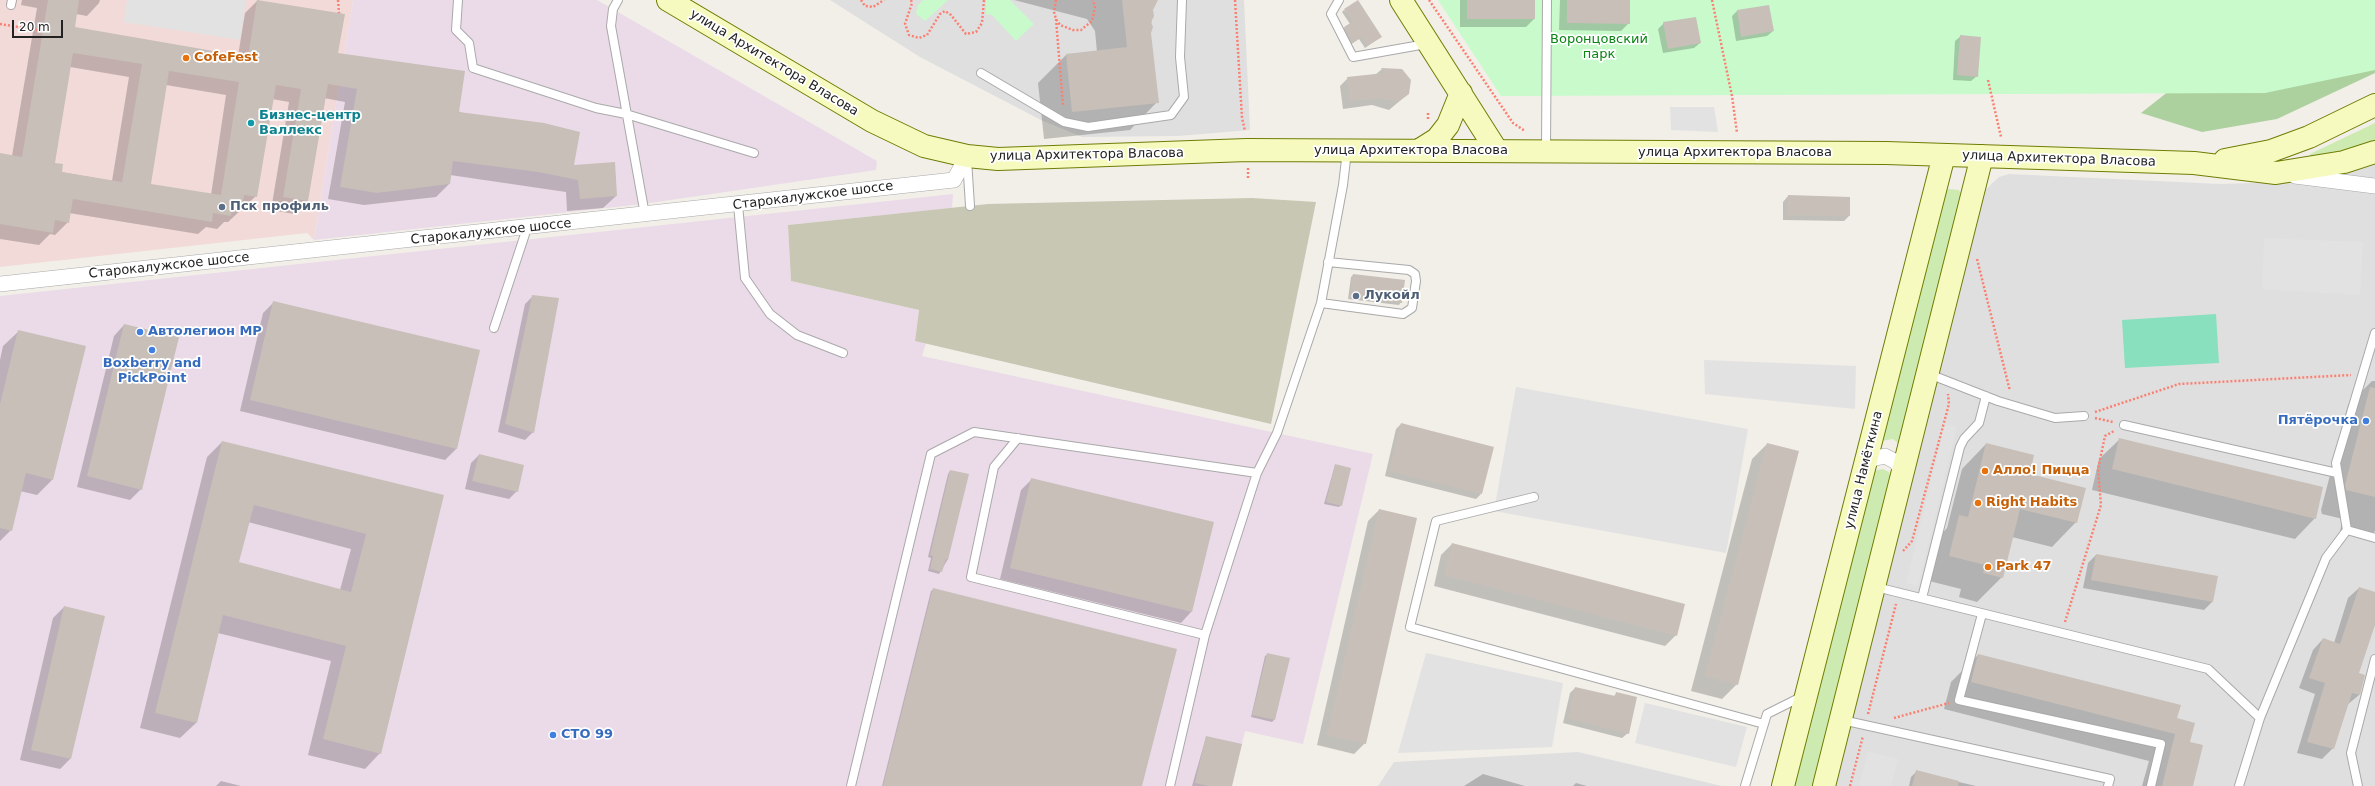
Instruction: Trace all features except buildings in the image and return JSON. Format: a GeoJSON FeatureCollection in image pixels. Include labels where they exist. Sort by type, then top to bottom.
{"type":"FeatureCollection","features":[{"type":"Feature","properties":{"kind":"street","name":"улица Архитектора Власова"},"geometry":{"type":"LineString","coordinates":[[668,0],[872,121],[924,146],[967,156],[1030,159],[1247,150],[1497,151],[1546,144],[1944,155],[1988,148],[2194,163]]}},
{"type":"Feature","properties":{"kind":"street"},"geometry":{"type":"LineString","coordinates":[[1401,0],[1497,151]]}},
{"type":"Feature","properties":{"kind":"street"},"geometry":{"type":"LineString","coordinates":[[1418,151],[1437,140],[1448,125],[1461,93]]}},
{"type":"Feature","properties":{"kind":"street"},"geometry":{"type":"LineString","coordinates":[[2194,163],[2239,158],[2272,151],[2310,138],[2375,105]]}},
{"type":"Feature","properties":{"kind":"street"},"geometry":{"type":"LineString","coordinates":[[1824,786],[1875,587],[1900,481],[1988,148]]}},
{"type":"Feature","properties":{"kind":"street"},"geometry":{"type":"LineString","coordinates":[[2276,173],[2318,167],[2375,152]]}},
{"type":"Feature","properties":{"kind":"street","name":"улица Намёткина"},"geometry":{"type":"LineString","coordinates":[[1783,786],[1808,694],[1944,155]]}},
{"type":"Feature","properties":{"kind":"street","name":"Старокалужское шоссе"},"geometry":{"type":"LineString","coordinates":[[0,284],[738,205],[954,180],[967,156]]}},
{"type":"Feature","properties":{"kind":"street"},"geometry":{"type":"LineString","coordinates":[[2194,163],[2375,186]]}},
{"type":"Feature","properties":{"kind":"street"},"geometry":{"type":"LineString","coordinates":[[1864,469],[1872,458],[1885,456],[1896,462],[1901,474],[1900,481]]}},
{"type":"Feature","properties":{"kind":"lane"},"geometry":{"type":"LineString","coordinates":[[458,0],[456,30],[469,43],[473,68],[596,108],[626,114],[754,153]]}},
{"type":"Feature","properties":{"kind":"lane"},"geometry":{"type":"LineString","coordinates":[[618,0],[613,9],[612,26],[626,114],[645,215]]}},
{"type":"Feature","properties":{"kind":"lane"},"geometry":{"type":"LineString","coordinates":[[981,73],[1064,122],[1088,127],[1171,115],[1184,97],[1180,57],[1182,0]]}},
{"type":"Feature","properties":{"kind":"lane"},"geometry":{"type":"LineString","coordinates":[[1339,0],[1331,14],[1353,57],[1429,43]]}},
{"type":"Feature","properties":{"kind":"lane"},"geometry":{"type":"LineString","coordinates":[[1546,144],[1547,0]]}},
{"type":"Feature","properties":{"kind":"lane"},"geometry":{"type":"LineString","coordinates":[[1170,786],[1205,635],[1257,473],[1277,433],[1321,303],[1343,185],[1347,150]]}},
{"type":"Feature","properties":{"kind":"lane"},"geometry":{"type":"LineString","coordinates":[[967,156],[970,206]]}},
{"type":"Feature","properties":{"kind":"lane"},"geometry":{"type":"LineString","coordinates":[[738,205],[745,278],[770,314],[797,335],[843,353]]}},
{"type":"Feature","properties":{"kind":"lane"},"geometry":{"type":"LineString","coordinates":[[494,328],[527,228]]}},
{"type":"Feature","properties":{"kind":"lane"},"geometry":{"type":"LineString","coordinates":[[1321,303],[1403,314],[1412,308],[1416,282],[1414,274],[1409,270],[1328,262]]}},
{"type":"Feature","properties":{"kind":"lane"},"geometry":{"type":"LineString","coordinates":[[2239,786],[2260,718],[2326,558],[2347,530],[2336,463],[2363,374],[2373,355],[2375,333]]}},
{"type":"Feature","properties":{"kind":"lane"},"geometry":{"type":"LineString","coordinates":[[1928,374],[2014,406],[2055,418],[2084,416]]}},
{"type":"Feature","properties":{"kind":"lane"},"geometry":{"type":"LineString","coordinates":[[1922,598],[1960,447],[1964,438],[1979,423],[1986,396]]}},
{"type":"Feature","properties":{"kind":"lane"},"geometry":{"type":"LineString","coordinates":[[2124,425],[2337,473]]}},
{"type":"Feature","properties":{"kind":"lane"},"geometry":{"type":"LineString","coordinates":[[851,786],[931,454],[974,432],[1257,473]]}},
{"type":"Feature","properties":{"kind":"lane"},"geometry":{"type":"LineString","coordinates":[[1018,438],[994,467],[971,577],[1205,635]]}},
{"type":"Feature","properties":{"kind":"lane"},"geometry":{"type":"LineString","coordinates":[[1534,497],[1436,521],[1410,627],[1764,724]]}},
{"type":"Feature","properties":{"kind":"lane"},"geometry":{"type":"LineString","coordinates":[[2347,530],[2375,538]]}},
{"type":"Feature","properties":{"kind":"lane"},"geometry":{"type":"LineString","coordinates":[[1875,587],[2208,669],[2260,718]]}},
{"type":"Feature","properties":{"kind":"lane"},"geometry":{"type":"LineString","coordinates":[[1982,614],[1959,700],[2161,744],[2151,786]]}},
{"type":"Feature","properties":{"kind":"lane"},"geometry":{"type":"LineString","coordinates":[[2358,786],[2351,753],[2375,658]]}},
{"type":"Feature","properties":{"kind":"lane"},"geometry":{"type":"LineString","coordinates":[[1745,786],[1767,714],[1808,694]]}},
{"type":"Feature","properties":{"kind":"lane"},"geometry":{"type":"LineString","coordinates":[[1840,720],[2110,779],[2108,786]]}},
{"type":"Feature","properties":{"kind":"path"},"geometry":{"type":"LineString","coordinates":[[338,0],[339,13]]}},
{"type":"Feature","properties":{"kind":"path"},"geometry":{"type":"LineString","coordinates":[[862,0],[865,6],[873,7],[884,0]]}},
{"type":"Feature","properties":{"kind":"path"},"geometry":{"type":"LineString","coordinates":[[911,0],[912,3],[904,24],[909,35],[919,38],[927,35],[940,14],[945,12],[952,15],[966,34],[976,32],[982,23],[984,0]]}},
{"type":"Feature","properties":{"kind":"path"},"geometry":{"type":"LineString","coordinates":[[1056,0],[1054,12],[1056,19],[1064,122]]}},
{"type":"Feature","properties":{"kind":"path"},"geometry":{"type":"LineString","coordinates":[[1056,19],[1066,29],[1081,30],[1092,21],[1095,14],[1093,0]]}},
{"type":"Feature","properties":{"kind":"path"},"geometry":{"type":"LineString","coordinates":[[1235,0],[1242,118],[1247,150],[1248,180]]}},
{"type":"Feature","properties":{"kind":"path"},"geometry":{"type":"LineString","coordinates":[[1429,0],[1513,123],[1546,144]]}},
{"type":"Feature","properties":{"kind":"path"},"geometry":{"type":"LineString","coordinates":[[1712,0],[1732,96],[1738,139]]}},
{"type":"Feature","properties":{"kind":"path"},"geometry":{"type":"LineString","coordinates":[[0,24],[43,31]]}},
{"type":"Feature","properties":{"kind":"path"},"geometry":{"type":"LineString","coordinates":[[1988,80],[2001,140],[1988,148]]}},
{"type":"Feature","properties":{"kind":"path"},"geometry":{"type":"LineString","coordinates":[[1974,263],[1976,255],[2014,406]]}},
{"type":"Feature","properties":{"kind":"path"},"geometry":{"type":"LineString","coordinates":[[2084,416],[2179,384],[2363,374]]}},
{"type":"Feature","properties":{"kind":"path"},"geometry":{"type":"LineString","coordinates":[[1901,554],[1912,541],[1949,404],[1948,382]]}},
{"type":"Feature","properties":{"kind":"path"},"geometry":{"type":"LineString","coordinates":[[2084,416],[2124,425]]}},
{"type":"Feature","properties":{"kind":"path"},"geometry":{"type":"LineString","coordinates":[[2062,633],[2101,505],[2098,469],[2105,436],[2124,425]]}},
{"type":"Feature","properties":{"kind":"path"},"geometry":{"type":"LineString","coordinates":[[1850,786],[1899,593]]}},
{"type":"Feature","properties":{"kind":"path"},"geometry":{"type":"LineString","coordinates":[[1865,726],[1959,700]]}},
{"type":"Feature","properties":{"kind":"shaded area"},"geometry":{"type":"Polygon","coordinates":[[[0,0],[353,0],[314,240],[307,233],[0,267],[0,0]]]}},
{"type":"Feature","properties":{"kind":"shaded area"},"geometry":{"type":"Polygon","coordinates":[[[127,0],[246,0],[240,40],[124,22],[127,0]]]}},
{"type":"Feature","properties":{"kind":"shaded area"},"geometry":{"type":"Polygon","coordinates":[[[353,0],[597,0],[877,161],[876,170],[643,204],[314,240],[353,0]]]}},
{"type":"Feature","properties":{"kind":"shaded area"},"geometry":{"type":"Polygon","coordinates":[[[830,0],[1244,0],[1250,130],[1178,136],[1082,137],[1041,120],[920,57],[830,0]]]}},
{"type":"Feature","properties":{"kind":"shaded area"},"geometry":{"type":"Polygon","coordinates":[[[1670,107],[1714,107],[1718,132],[1671,130],[1670,107]]]}},
{"type":"Feature","properties":{"kind":"shaded area"},"geometry":{"type":"Polygon","coordinates":[[[2375,164],[2375,786],[1833,786],[1984,191],[1999,177],[2009,174],[2220,184],[2285,182],[2375,164]]]}},
{"type":"Feature","properties":{"kind":"shaded area"},"geometry":{"type":"Polygon","coordinates":[[[953,194],[952,208],[788,225],[791,281],[919,310],[915,341],[926,343],[922,356],[1373,454],[1303,744],[1245,731],[1232,786],[0,786],[0,296],[953,194]]]}},
{"type":"Feature","properties":{"kind":"shaded area"},"geometry":{"type":"Polygon","coordinates":[[[1252,198],[1316,202],[1271,424],[915,341],[919,310],[791,281],[788,225],[988,204],[1252,198]]]}},
{"type":"Feature","properties":{"kind":"shaded area"},"geometry":{"type":"Polygon","coordinates":[[[2264,238],[2363,242],[2360,295],[2262,289],[2264,238]]]}},
{"type":"Feature","properties":{"kind":"shaded area"},"geometry":{"type":"Polygon","coordinates":[[[1704,360],[1856,366],[1855,409],[1705,394],[1704,360]]]}},
{"type":"Feature","properties":{"kind":"shaded area"},"geometry":{"type":"Polygon","coordinates":[[[1516,387],[1748,429],[1726,553],[1494,511],[1516,387]]]}},
{"type":"Feature","properties":{"kind":"shaded area"},"geometry":{"type":"Polygon","coordinates":[[[1945,424],[1957,427],[1918,586],[1906,583],[1945,424]]]}},
{"type":"Feature","properties":{"kind":"shaded area"},"geometry":{"type":"Polygon","coordinates":[[[1426,653],[1563,683],[1552,747],[1398,753],[1426,653]]]}},
{"type":"Feature","properties":{"kind":"shaded area"},"geometry":{"type":"Polygon","coordinates":[[[1645,703],[1747,727],[1736,767],[1635,743],[1645,703]]]}},
{"type":"Feature","properties":{"kind":"shaded area"},"geometry":{"type":"Polygon","coordinates":[[[1868,751],[1898,759],[1891,786],[1859,786],[1868,751]]]}},
{"type":"Feature","properties":{"kind":"shaded area"},"geometry":{"type":"Polygon","coordinates":[[[1578,752],[1722,786],[1378,786],[1394,762],[1578,752]]]}},
{"type":"Feature","properties":{"kind":"green space"},"geometry":{"type":"Polygon","coordinates":[[[923,0],[948,0],[925,21],[916,14],[918,5],[923,0]]]}},
{"type":"Feature","properties":{"kind":"green space"},"geometry":{"type":"Polygon","coordinates":[[[986,0],[1010,0],[1034,24],[1016,41],[992,15],[986,14],[986,0]]]}},
{"type":"Feature","properties":{"kind":"green space","name":"Воронцовский парк"},"geometry":{"type":"Polygon","coordinates":[[[1438,0],[2375,0],[2375,70],[2265,93],[1501,96],[1438,0]]]}},
{"type":"Feature","properties":{"kind":"green space"},"geometry":{"type":"Polygon","coordinates":[[[2375,0],[2375,73],[2277,119],[2202,132],[2141,113],[2198,68],[2375,0]]]}},
{"type":"Feature","properties":{"kind":"green space"},"geometry":{"type":"Polygon","coordinates":[[[2375,123],[2375,143],[2309,158],[2310,154],[2375,123]]]}},
{"type":"Feature","properties":{"kind":"green space"},"geometry":{"type":"Polygon","coordinates":[[[1949,189],[1959,190],[1962,197],[1901,446],[1893,439],[1882,441],[1943,192],[1949,189]]]}},
{"type":"Feature","properties":{"kind":"green space"},"geometry":{"type":"Polygon","coordinates":[[[2216,314],[2219,363],[2125,368],[2122,320],[2216,314]]]}},
{"type":"Feature","properties":{"kind":"green space"},"geometry":{"type":"Polygon","coordinates":[[[1883,469],[1889,472],[1891,478],[1814,786],[1793,786],[1872,474],[1877,470],[1883,469]]]}},
{"type":"Feature","properties":{"kind":"place","name":"CofeFest"},"geometry":{"type":"Point","coordinates":[186,58]}},
{"type":"Feature","properties":{"kind":"place","name":"Бизнес-центр Валлекс"},"geometry":{"type":"Point","coordinates":[251,123]}},
{"type":"Feature","properties":{"kind":"place","name":"Пск профиль"},"geometry":{"type":"Point","coordinates":[222,207]}},
{"type":"Feature","properties":{"kind":"place","name":"Лукойл"},"geometry":{"type":"Point","coordinates":[1356,296]}},
{"type":"Feature","properties":{"kind":"place","name":"Автолегион МР"},"geometry":{"type":"Point","coordinates":[140,332]}},
{"type":"Feature","properties":{"kind":"place","name":"Boxberry and PickPoint"},"geometry":{"type":"Point","coordinates":[152,350]}},
{"type":"Feature","properties":{"kind":"place","name":"Пятёрочка"},"geometry":{"type":"Point","coordinates":[2366,421]}},
{"type":"Feature","properties":{"kind":"place","name":"Алло! Пицца"},"geometry":{"type":"Point","coordinates":[1985,471]}},
{"type":"Feature","properties":{"kind":"place","name":"Right Habits"},"geometry":{"type":"Point","coordinates":[1978,503]}},
{"type":"Feature","properties":{"kind":"place","name":"Park 47"},"geometry":{"type":"Point","coordinates":[1988,567]}},
{"type":"Feature","properties":{"kind":"place","name":"СТО 99"},"geometry":{"type":"Point","coordinates":[553,735]}}]}
